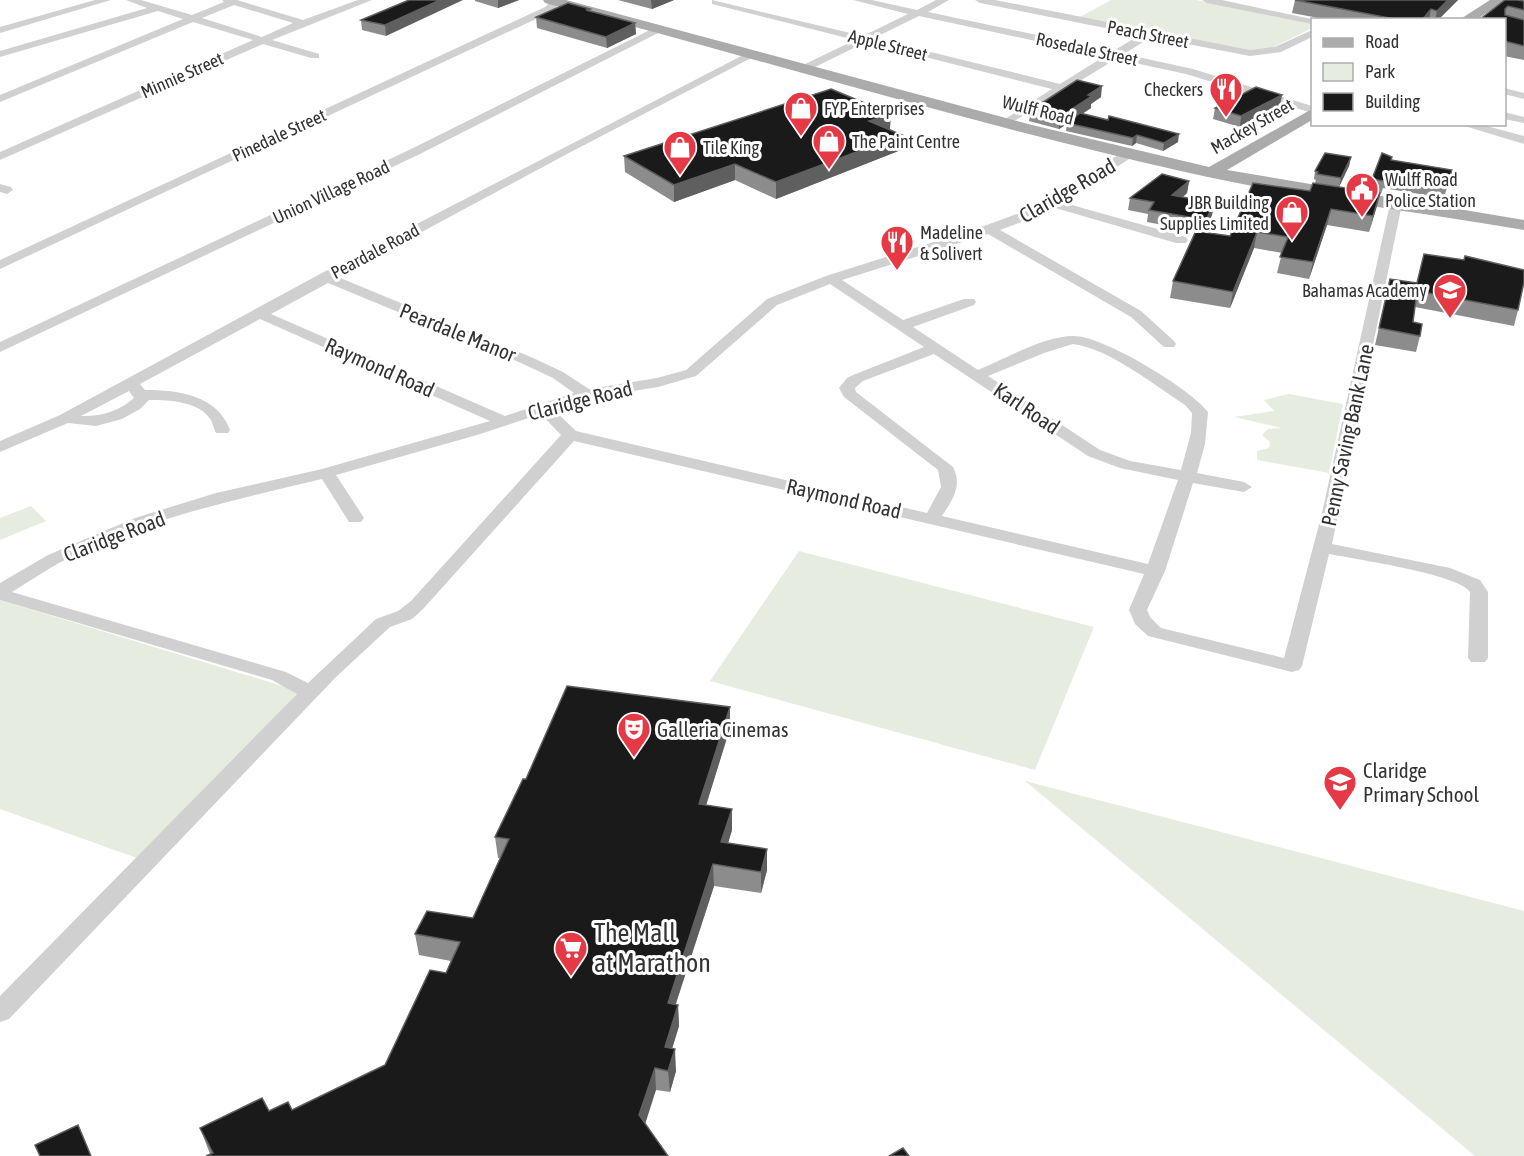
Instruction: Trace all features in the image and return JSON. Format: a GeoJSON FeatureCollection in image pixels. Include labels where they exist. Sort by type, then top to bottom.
{"type":"FeatureCollection","features":[{"type":"Feature","properties":{"kind":"main road","name":"Wulff Road"},"geometry":{"type":"LineString","coordinates":[[555,0],[1006,123],[1130,153],[1212,172],[1524,225]]}},
{"type":"Feature","properties":{"kind":"main road"},"geometry":{"type":"LineString","coordinates":[[1473,18],[1499,0]]}},
{"type":"Feature","properties":{"kind":"main road","name":"Mackey Street"},"geometry":{"type":"LineString","coordinates":[[1212,172],[1311,113]]}},
{"type":"Feature","properties":{"kind":"street"},"geometry":{"type":"LineString","coordinates":[[0,30],[106,0]]}},
{"type":"Feature","properties":{"kind":"street"},"geometry":{"type":"LineString","coordinates":[[131,0],[315,56]]}},
{"type":"Feature","properties":{"kind":"street","name":"Minnie Street"},"geometry":{"type":"LineString","coordinates":[[0,156],[302,23],[367,0]]}},
{"type":"Feature","properties":{"kind":"street","name":"Pinedale Street"},"geometry":{"type":"LineString","coordinates":[[0,265],[549,9],[555,0]]}},
{"type":"Feature","properties":{"kind":"street","name":"Rosedale Street"},"geometry":{"type":"LineString","coordinates":[[858,0],[1189,71],[1311,112]]}},
{"type":"Feature","properties":{"kind":"street"},"geometry":{"type":"LineString","coordinates":[[805,68],[944,0]]}},
{"type":"Feature","properties":{"kind":"street","name":"Peach Street"},"geometry":{"type":"LineString","coordinates":[[980,0],[1148,34],[1257,53],[1277,50],[1311,33]]}},
{"type":"Feature","properties":{"kind":"street"},"geometry":{"type":"LineString","coordinates":[[1207,0],[1311,21]]}},
{"type":"Feature","properties":{"kind":"street"},"geometry":{"type":"LineString","coordinates":[[0,99],[230,1],[302,23]]}},
{"type":"Feature","properties":{"kind":"street","name":"Apple Street"},"geometry":{"type":"LineString","coordinates":[[716,2],[1061,88]]}},
{"type":"Feature","properties":{"kind":"street"},"geometry":{"type":"LineString","coordinates":[[0,54],[159,8]]}},
{"type":"Feature","properties":{"kind":"street","name":"Union Village Road"},"geometry":{"type":"LineString","coordinates":[[0,348],[550,87],[658,29]]}},
{"type":"Feature","properties":{"kind":"street"},"geometry":{"type":"LineString","coordinates":[[1006,123],[1148,34]]}},
{"type":"Feature","properties":{"kind":"street","name":"Peardale Road"},"geometry":{"type":"LineString","coordinates":[[0,447],[66,418],[325,277],[751,54]]}},
{"type":"Feature","properties":{"kind":"street"},"geometry":{"type":"LineString","coordinates":[[1506,92],[1524,96]]}},
{"type":"Feature","properties":{"kind":"street"},"geometry":{"type":"LineString","coordinates":[[1506,116],[1524,120]]}},
{"type":"Feature","properties":{"kind":"street"},"geometry":{"type":"LineString","coordinates":[[1471,126],[1524,140]]}},
{"type":"Feature","properties":{"kind":"street","name":"Claridge Road"},"geometry":{"type":"LineString","coordinates":[[0,592],[54,559],[141,522],[222,497],[326,473],[471,432],[586,394],[658,382],[691,373],[772,302],[831,279],[989,230],[1038,211],[1130,153]]}},
{"type":"Feature","properties":{"kind":"street"},"geometry":{"type":"LineString","coordinates":[[1052,203],[1181,240]]}},
{"type":"Feature","properties":{"kind":"street","name":"Penny Saving Bank Lane"},"geometry":{"type":"LineString","coordinates":[[1156,571],[1138,610],[1142,620],[1155,632],[1292,666],[1322,547],[1396,204]]}},
{"type":"Feature","properties":{"kind":"street"},"geometry":{"type":"LineString","coordinates":[[989,230],[1039,256],[1136,314],[1169,344]]}},
{"type":"Feature","properties":{"kind":"street","name":"Peardale Manor"},"geometry":{"type":"LineString","coordinates":[[325,277],[526,360],[558,375],[586,394]]}},
{"type":"Feature","properties":{"kind":"street","name":"Karl Road"},"geometry":{"type":"LineString","coordinates":[[831,279],[1094,453],[1126,465],[1244,487]]}},
{"type":"Feature","properties":{"kind":"street"},"geometry":{"type":"LineString","coordinates":[[901,326],[969,302]]}},
{"type":"Feature","properties":{"kind":"street","name":"Raymond Road"},"geometry":{"type":"LineString","coordinates":[[258,313],[502,420]]}},
{"type":"Feature","properties":{"kind":"street"},"geometry":{"type":"LineString","coordinates":[[978,375],[1073,340],[1091,343],[1177,394],[1200,412],[1201,426],[1156,571]]}},
{"type":"Feature","properties":{"kind":"street"},"geometry":{"type":"LineString","coordinates":[[932,518],[949,490],[950,474],[945,467],[849,393],[847,388],[852,381],[858,378],[935,348]]}},
{"type":"Feature","properties":{"kind":"street"},"geometry":{"type":"LineString","coordinates":[[130,383],[141,395],[171,396],[199,404],[221,422],[222,430]]}},
{"type":"Feature","properties":{"kind":"street"},"geometry":{"type":"LineString","coordinates":[[66,418],[79,422],[103,420],[139,402],[141,395]]}},
{"type":"Feature","properties":{"kind":"street"},"geometry":{"type":"LineString","coordinates":[[0,1012],[329,673],[383,623],[405,615],[417,605],[570,435],[543,407]]}},
{"type":"Feature","properties":{"kind":"street","name":"Raymond Road"},"geometry":{"type":"LineString","coordinates":[[570,435],[1156,571]]}},
{"type":"Feature","properties":{"kind":"street"},"geometry":{"type":"LineString","coordinates":[[326,473],[355,518]]}},
{"type":"Feature","properties":{"kind":"street"},"geometry":{"type":"LineString","coordinates":[[1322,547],[1450,573],[1474,584],[1479,592],[1478,658]]}},
{"type":"Feature","properties":{"kind":"street"},"geometry":{"type":"LineString","coordinates":[[0,592],[279,676],[311,693]]}},
{"type":"Feature","properties":{"kind":"street"},"geometry":{"type":"LineString","coordinates":[[279,676],[329,673]]}},
{"type":"Feature","properties":{"kind":"green space"},"geometry":{"type":"Polygon","coordinates":[[[1111,0],[1196,0],[1311,22],[1311,28],[1270,49],[1253,51],[1078,18],[1111,0]]]}},
{"type":"Feature","properties":{"kind":"green space"},"geometry":{"type":"Polygon","coordinates":[[[1289,394],[1343,404],[1329,473],[1257,460],[1257,451],[1269,448],[1270,442],[1262,435],[1268,429],[1282,428],[1234,417],[1274,411],[1264,400],[1289,394]]]}},
{"type":"Feature","properties":{"kind":"green space"},"geometry":{"type":"Polygon","coordinates":[[[31,506],[46,521],[0,540],[0,518],[31,506]]]}},
{"type":"Feature","properties":{"kind":"green space"},"geometry":{"type":"Polygon","coordinates":[[[799,551],[1094,627],[1035,770],[710,681],[799,551]]]}},
{"type":"Feature","properties":{"kind":"green space"},"geometry":{"type":"Polygon","coordinates":[[[0,600],[299,691],[148,862],[0,809],[0,600]]]}},
{"type":"Feature","properties":{"kind":"green space"},"geometry":{"type":"Polygon","coordinates":[[[1025,781],[1524,911],[1524,1156],[1475,1156],[1025,781]]]}},
{"type":"Feature","properties":{"kind":"building"},"geometry":{"type":"Polygon","coordinates":[[[409,0],[440,0],[385,25],[361,20],[409,0]]]}},
{"type":"Feature","properties":{"kind":"building"},"geometry":{"type":"Polygon","coordinates":[[[1295,0],[1448,0],[1437,11],[1431,9],[1424,18],[1390,18],[1295,0]]]}},
{"type":"Feature","properties":{"kind":"building"},"geometry":{"type":"Polygon","coordinates":[[[1505,0],[1524,1],[1524,10],[1508,6],[1505,9],[1505,15],[1524,20],[1524,46],[1506,42],[1506,18],[1482,18],[1505,0]]]}},
{"type":"Feature","properties":{"kind":"building"},"geometry":{"type":"Polygon","coordinates":[[[568,3],[635,23],[606,37],[536,17],[568,3]]]}},
{"type":"Feature","properties":{"kind":"building"},"geometry":{"type":"Polygon","coordinates":[[[1077,80],[1102,86],[1088,95],[1092,96],[1060,117],[1031,110],[1077,80]]]}},
{"type":"Feature","properties":{"kind":"building"},"geometry":{"type":"Polygon","coordinates":[[[1256,87],[1282,95],[1241,116],[1215,108],[1256,87]]]}},
{"type":"Feature","properties":{"kind":"building"},"geometry":{"type":"Polygon","coordinates":[[[831,89],[891,114],[869,121],[902,135],[776,182],[735,164],[674,185],[624,156],[831,89]]]}},
{"type":"Feature","properties":{"kind":"building"},"geometry":{"type":"Polygon","coordinates":[[[1080,113],[1108,120],[1109,116],[1179,134],[1164,143],[1137,135],[1133,138],[1067,123],[1080,113]]]}},
{"type":"Feature","properties":{"kind":"building"},"geometry":{"type":"Polygon","coordinates":[[[1325,153],[1351,157],[1341,178],[1317,174],[1318,172],[1315,171],[1325,153]]]}},
{"type":"Feature","properties":{"kind":"building"},"geometry":{"type":"Polygon","coordinates":[[[1382,153],[1392,157],[1391,160],[1452,170],[1447,186],[1386,175],[1384,181],[1372,179],[1382,153]]]}},
{"type":"Feature","properties":{"kind":"building"},"geometry":{"type":"Polygon","coordinates":[[[1162,174],[1189,181],[1172,195],[1214,203],[1206,220],[1149,210],[1154,202],[1130,198],[1162,174]]]}},
{"type":"Feature","properties":{"kind":"building"},"geometry":{"type":"Polygon","coordinates":[[[1253,183],[1310,191],[1313,183],[1380,193],[1373,216],[1331,209],[1313,262],[1280,257],[1288,237],[1257,232],[1233,292],[1173,281],[1196,231],[1230,236],[1253,183]]]}},
{"type":"Feature","properties":{"kind":"building"},"geometry":{"type":"Polygon","coordinates":[[[1424,254],[1464,260],[1465,256],[1524,270],[1518,310],[1417,291],[1413,322],[1422,324],[1420,336],[1379,328],[1390,279],[1417,283],[1424,254]]]}},
{"type":"Feature","properties":{"kind":"building","name":"The Mall at Marathon"},"geometry":{"type":"Polygon","coordinates":[[[567,686],[730,707],[699,804],[732,809],[721,842],[767,849],[761,872],[713,864],[668,1003],[678,1005],[665,1047],[675,1049],[668,1071],[655,1068],[639,1115],[668,1156],[206,1156],[213,1153],[200,1128],[262,1098],[269,1111],[288,1102],[292,1110],[385,1065],[430,970],[446,973],[460,942],[415,934],[427,911],[473,918],[509,839],[495,837],[523,779],[526,779],[567,686]]]}},
{"type":"Feature","properties":{"kind":"building"},"geometry":{"type":"Polygon","coordinates":[[[78,1125],[91,1156],[40,1156],[35,1145],[78,1125]]]}},
{"type":"Feature","properties":{"kind":"building"},"geometry":{"type":"Polygon","coordinates":[[[903,1148],[909,1156],[889,1156],[903,1148]]]}},
{"type":"Feature","properties":{"kind":"place","name":"Checkers"},"geometry":{"type":"Point","coordinates":[1226,118]}},
{"type":"Feature","properties":{"kind":"place","name":"FYP Enterprises"},"geometry":{"type":"Point","coordinates":[801,137]}},
{"type":"Feature","properties":{"kind":"place","name":"The Paint Centre"},"geometry":{"type":"Point","coordinates":[829,170]}},
{"type":"Feature","properties":{"kind":"place","name":"Tile King"},"geometry":{"type":"Point","coordinates":[680,176]}},
{"type":"Feature","properties":{"kind":"place","name":"Wulff Road Police Station"},"geometry":{"type":"Point","coordinates":[1362,218]}},
{"type":"Feature","properties":{"kind":"place","name":"JBR Building Supplies Limited"},"geometry":{"type":"Point","coordinates":[1292,241]}},
{"type":"Feature","properties":{"kind":"place","name":"Madeline & Solivert"},"geometry":{"type":"Point","coordinates":[897,271]}},
{"type":"Feature","properties":{"kind":"place","name":"Bahamas Academy"},"geometry":{"type":"Point","coordinates":[1450,319]}},
{"type":"Feature","properties":{"kind":"place","name":"Galleria Cinemas"},"geometry":{"type":"Point","coordinates":[634,758]}},
{"type":"Feature","properties":{"kind":"place","name":"Claridge Primary School"},"geometry":{"type":"Point","coordinates":[1340,811]}},
{"type":"Feature","properties":{"kind":"place","name":"The Mall at Marathon"},"geometry":{"type":"Point","coordinates":[571,977]}}]}
